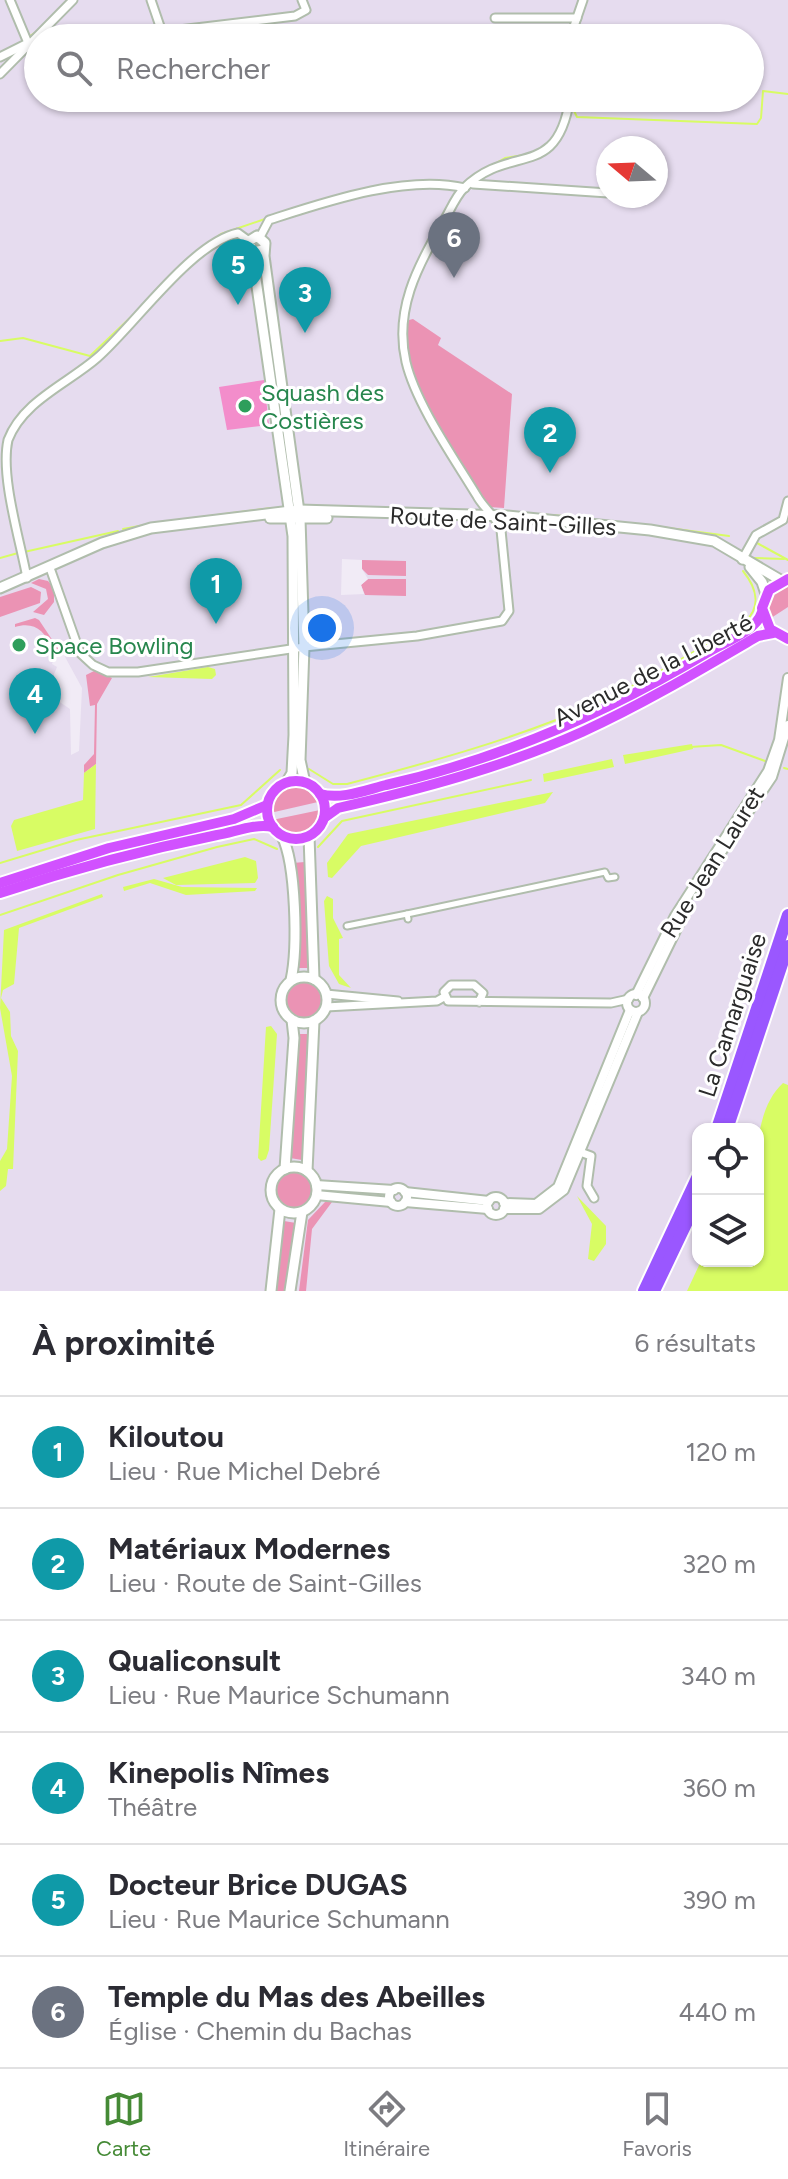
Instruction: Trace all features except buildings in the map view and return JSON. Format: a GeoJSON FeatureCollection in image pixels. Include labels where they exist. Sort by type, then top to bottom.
{"type":"FeatureCollection","features":[{"type":"Feature","properties":{"kind":"highway","name":"La Camarguaise"},"geometry":{"type":"LineString","coordinates":[[719,1123],[788,915]]}},
{"type":"Feature","properties":{"kind":"highway","name":"La Camarguaise"},"geometry":{"type":"LineString","coordinates":[[729,1123],[788,946]]}},
{"type":"Feature","properties":{"kind":"highway"},"geometry":{"type":"LineString","coordinates":[[644,1291],[692,1189]]}},
{"type":"Feature","properties":{"kind":"highway"},"geometry":{"type":"LineString","coordinates":[[654,1291],[692,1212]]}},
{"type":"Feature","properties":{"kind":"main road"},"geometry":{"type":"LineString","coordinates":[[295,515],[249,241],[260,237],[265,243],[295,515],[300,760],[305,783]]}},
{"type":"Feature","properties":{"kind":"main road"},"geometry":{"type":"LineString","coordinates":[[252,252],[264,250]]}},
{"type":"Feature","properties":{"kind":"main road","name":"Route de Saint-Gilles"},"geometry":{"type":"LineString","coordinates":[[295,515],[495,518]]}},
{"type":"Feature","properties":{"kind":"main road","name":"Route de Saint-Gilles"},"geometry":{"type":"LineString","coordinates":[[0,588],[102,543],[151,528],[295,515],[471,515],[696,537],[785,580]]}},
{"type":"Feature","properties":{"kind":"main road"},"geometry":{"type":"LineString","coordinates":[[743,558],[758,575],[766,594],[762,612],[783,639]]}},
{"type":"Feature","properties":{"kind":"main road"},"geometry":{"type":"LineString","coordinates":[[766,594],[785,580]]}},
{"type":"Feature","properties":{"kind":"main road","name":"Avenue de la Liberté"},"geometry":{"type":"LineString","coordinates":[[320,794],[344,795],[403,781],[537,739],[681,669],[748,629],[762,612]]}},
{"type":"Feature","properties":{"kind":"main road","name":"Avenue de la Liberté"},"geometry":{"type":"LineString","coordinates":[[324,818],[338,808],[452,779],[550,745],[659,694],[758,636],[783,639]]}},
{"type":"Feature","properties":{"kind":"main road"},"geometry":{"type":"LineString","coordinates":[[291,980],[289,858],[282,836],[273,827],[267,805],[272,794],[286,783],[293,764],[300,647]]}},
{"type":"Feature","properties":{"kind":"main road"},"geometry":{"type":"LineString","coordinates":[[282,836],[298,839],[309,836],[324,818],[320,794],[305,783],[286,783]]}},
{"type":"Feature","properties":{"kind":"main road"},"geometry":{"type":"LineString","coordinates":[[0,883],[109,848],[234,819],[267,805]]}},
{"type":"Feature","properties":{"kind":"main road"},"geometry":{"type":"LineString","coordinates":[[0,893],[69,870],[172,844],[260,826],[273,827]]}},
{"type":"Feature","properties":{"kind":"main road"},"geometry":{"type":"LineString","coordinates":[[307,1171],[297,1167],[285,1169],[276,1175],[271,1186],[272,1199],[280,1209],[302,1212],[311,1206],[316,1190],[307,1171],[314,1021],[326,1007],[326,994],[314,979],[309,836]]}},
{"type":"Feature","properties":{"kind":"main road"},"geometry":{"type":"LineString","coordinates":[[285,1169],[292,1020],[280,1000],[283,989],[291,980],[300,977],[314,979]]}},
{"type":"Feature","properties":{"kind":"main road"},"geometry":{"type":"LineString","coordinates":[[292,1020],[303,1023],[314,1021]]}},
{"type":"Feature","properties":{"kind":"main road"},"geometry":{"type":"LineString","coordinates":[[271,1291],[280,1209]]}},
{"type":"Feature","properties":{"kind":"main road"},"geometry":{"type":"LineString","coordinates":[[290,1291],[302,1212]]}},
{"type":"Feature","properties":{"kind":"street"},"geometry":{"type":"LineString","coordinates":[[10,0],[24,33]]}},
{"type":"Feature","properties":{"kind":"street"},"geometry":{"type":"LineString","coordinates":[[48,24],[73,0]]}},
{"type":"Feature","properties":{"kind":"street"},"geometry":{"type":"LineString","coordinates":[[151,0],[159,24]]}},
{"type":"Feature","properties":{"kind":"street"},"geometry":{"type":"LineString","coordinates":[[239,24],[295,16],[306,10],[302,0]]}},
{"type":"Feature","properties":{"kind":"street"},"geometry":{"type":"LineString","coordinates":[[575,24],[583,0]]}},
{"type":"Feature","properties":{"kind":"street"},"geometry":{"type":"LineString","coordinates":[[495,18],[577,18]]}},
{"type":"Feature","properties":{"kind":"street"},"geometry":{"type":"LineString","coordinates":[[0,57],[24,45]]}},
{"type":"Feature","properties":{"kind":"street"},"geometry":{"type":"LineString","coordinates":[[0,74],[24,47]]}},
{"type":"Feature","properties":{"kind":"street"},"geometry":{"type":"LineString","coordinates":[[50,568],[80,653],[108,672],[138,672],[300,647],[417,636],[502,621],[509,611],[495,518],[479,501],[412,381],[403,341],[407,307],[412,275],[469,186],[495,166],[541,155],[550,149],[560,137],[566,112]]}},
{"type":"Feature","properties":{"kind":"street"},"geometry":{"type":"LineString","coordinates":[[260,237],[269,220],[311,207],[409,185],[596,192]]}},
{"type":"Feature","properties":{"kind":"street"},"geometry":{"type":"LineString","coordinates":[[27,578],[4,474],[8,440],[27,410],[95,360],[201,253],[226,236],[238,233],[249,241]]}},
{"type":"Feature","properties":{"kind":"street"},"geometry":{"type":"LineString","coordinates":[[471,515],[478,509],[479,501]]}},
{"type":"Feature","properties":{"kind":"street"},"geometry":{"type":"LineString","coordinates":[[743,558],[756,535],[783,520],[788,501]]}},
{"type":"Feature","properties":{"kind":"street","name":"Rue Jean Lauret"},"geometry":{"type":"LineString","coordinates":[[504,1206],[536,1204],[558,1187],[634,1004],[675,916],[767,773],[779,740],[788,678]]}},
{"type":"Feature","properties":{"kind":"street","name":"Rue Jean Lauret"},"geometry":{"type":"LineString","coordinates":[[504,1206],[527,1211],[552,1202],[567,1185],[634,1004],[684,913],[772,777],[788,725]]}},
{"type":"Feature","properties":{"kind":"street"},"geometry":{"type":"LineString","coordinates":[[347,926],[407,916],[605,872],[608,878],[615,877]]}},
{"type":"Feature","properties":{"kind":"street"},"geometry":{"type":"LineString","coordinates":[[326,1007],[437,1001],[444,997],[451,985],[474,985],[495,1002]]}},
{"type":"Feature","properties":{"kind":"street"},"geometry":{"type":"LineString","coordinates":[[479,1002],[483,993]]}},
{"type":"Feature","properties":{"kind":"street"},"geometry":{"type":"LineString","coordinates":[[326,994],[398,1001]]}},
{"type":"Feature","properties":{"kind":"street"},"geometry":{"type":"LineString","coordinates":[[444,997],[448,1001],[634,1004]]}},
{"type":"Feature","properties":{"kind":"street"},"geometry":{"type":"LineString","coordinates":[[580,1152],[591,1156],[587,1186],[594,1198]]}},
{"type":"Feature","properties":{"kind":"street"},"geometry":{"type":"LineString","coordinates":[[316,1190],[391,1202],[398,1206],[405,1202],[489,1205],[498,1197],[504,1206],[496,1215],[489,1205],[394,1190],[316,1190]]}},
{"type":"Feature","properties":{"kind":"street"},"geometry":{"type":"LineString","coordinates":[[391,1202],[394,1190]]}},
{"type":"Feature","properties":{"kind":"street"},"geometry":{"type":"LineString","coordinates":[[405,1192],[405,1202]]}},
{"type":"Feature","properties":{"kind":"shaded area"},"geometry":{"type":"Polygon","coordinates":[[[413,319],[441,338],[438,345],[512,394],[504,508],[489,507],[448,442],[420,389],[406,340],[409,320],[413,319]]]}},
{"type":"Feature","properties":{"kind":"shaded area","name":"Squash des Costières"},"geometry":{"type":"Polygon","coordinates":[[[264,380],[269,425],[227,430],[219,387],[264,380]]]}},
{"type":"Feature","properties":{"kind":"shaded area"},"geometry":{"type":"Polygon","coordinates":[[[342,559],[362,560],[362,569],[368,579],[361,585],[364,594],[341,595],[342,559]]]}},
{"type":"Feature","properties":{"kind":"shaded area"},"geometry":{"type":"Polygon","coordinates":[[[362,560],[406,561],[406,576],[368,575],[362,569],[362,560]]]}},
{"type":"Feature","properties":{"kind":"shaded area"},"geometry":{"type":"Polygon","coordinates":[[[39,579],[48,581],[54,588],[54,602],[44,615],[33,612],[48,599],[46,589],[31,583],[39,579]]]}},
{"type":"Feature","properties":{"kind":"shaded area"},"geometry":{"type":"Polygon","coordinates":[[[368,579],[406,579],[406,596],[365,595],[361,585],[368,579]]]}},
{"type":"Feature","properties":{"kind":"shaded area"},"geometry":{"type":"Polygon","coordinates":[[[788,583],[788,607],[768,620],[770,597],[788,583]]]}},
{"type":"Feature","properties":{"kind":"shaded area"},"geometry":{"type":"Polygon","coordinates":[[[31,587],[41,592],[40,603],[0,617],[0,597],[31,587]]]}},
{"type":"Feature","properties":{"kind":"shaded area"},"geometry":{"type":"Polygon","coordinates":[[[35,618],[61,653],[49,653],[49,641],[33,626],[15,627],[15,624],[35,618]]]}},
{"type":"Feature","properties":{"kind":"shaded area"},"geometry":{"type":"Polygon","coordinates":[[[64,655],[82,688],[79,751],[71,755],[70,709],[58,701],[52,679],[57,667],[52,664],[54,658],[64,655]]]}},
{"type":"Feature","properties":{"kind":"shaded area"},"geometry":{"type":"Polygon","coordinates":[[[208,667],[215,669],[216,675],[212,679],[148,677],[208,667]]]}},
{"type":"Feature","properties":{"kind":"shaded area"},"geometry":{"type":"Polygon","coordinates":[[[96,670],[112,678],[97,704],[96,764],[84,773],[84,765],[94,754],[95,705],[90,706],[86,675],[96,670]]]}},
{"type":"Feature","properties":{"kind":"shaded area"},"geometry":{"type":"Polygon","coordinates":[[[692,744],[693,749],[625,764],[623,755],[692,744]]]}},
{"type":"Feature","properties":{"kind":"shaded area"},"geometry":{"type":"Polygon","coordinates":[[[612,759],[614,767],[544,782],[543,774],[612,759]]]}},
{"type":"Feature","properties":{"kind":"shaded area"},"geometry":{"type":"Polygon","coordinates":[[[96,764],[95,829],[17,851],[11,826],[14,820],[83,800],[84,773],[96,764]]]}},
{"type":"Feature","properties":{"kind":"shaded area"},"geometry":{"type":"Polygon","coordinates":[[[293,786],[306,789],[318,802],[270,813],[276,795],[293,786]]]}},
{"type":"Feature","properties":{"kind":"shaded area"},"geometry":{"type":"Polygon","coordinates":[[[553,792],[545,803],[361,846],[332,878],[328,877],[327,863],[348,834],[553,792]]]}},
{"type":"Feature","properties":{"kind":"shaded area"},"geometry":{"type":"Polygon","coordinates":[[[320,810],[315,826],[295,837],[281,832],[272,820],[320,810]]]}},
{"type":"Feature","properties":{"kind":"shaded area"},"geometry":{"type":"Polygon","coordinates":[[[245,857],[256,861],[258,878],[255,883],[176,885],[163,878],[245,857]]]}},
{"type":"Feature","properties":{"kind":"shaded area"},"geometry":{"type":"Polygon","coordinates":[[[305,862],[309,968],[296,968],[292,863],[305,862]]]}},
{"type":"Feature","properties":{"kind":"shaded area"},"geometry":{"type":"Polygon","coordinates":[[[154,879],[182,887],[257,888],[255,891],[186,895],[150,883],[124,891],[123,887],[154,879]]]}},
{"type":"Feature","properties":{"kind":"shaded area"},"geometry":{"type":"Polygon","coordinates":[[[102,894],[103,897],[19,928],[14,984],[3,990],[1,998],[10,1012],[11,1036],[18,1051],[13,1169],[8,1169],[6,1186],[0,1191],[0,1161],[7,1149],[12,1076],[0,1008],[4,930],[102,894]]]}},
{"type":"Feature","properties":{"kind":"shaded area"},"geometry":{"type":"Polygon","coordinates":[[[327,896],[333,899],[333,918],[343,938],[339,939],[339,975],[351,988],[339,984],[329,966],[324,901],[327,896]]]}},
{"type":"Feature","properties":{"kind":"shaded area"},"geometry":{"type":"Polygon","coordinates":[[[302,981],[315,987],[321,1000],[315,1013],[302,1019],[289,1013],[283,1000],[289,987],[302,981]]]}},
{"type":"Feature","properties":{"kind":"shaded area"},"geometry":{"type":"Polygon","coordinates":[[[271,1026],[277,1034],[269,1150],[266,1159],[261,1161],[258,1158],[266,1027],[271,1026]]]}},
{"type":"Feature","properties":{"kind":"shaded area"},"geometry":{"type":"Polygon","coordinates":[[[296,1034],[308,1034],[302,1160],[290,1158],[296,1034]]]}},
{"type":"Feature","properties":{"kind":"shaded area"},"geometry":{"type":"Polygon","coordinates":[[[783,1083],[788,1085],[788,1291],[687,1291],[698,1267],[764,1267],[762,1123],[771,1099],[783,1083]]]}},
{"type":"Feature","properties":{"kind":"shaded area"},"geometry":{"type":"Polygon","coordinates":[[[293,1171],[306,1177],[312,1190],[306,1203],[293,1209],[280,1203],[274,1190],[280,1177],[293,1171]]]}},
{"type":"Feature","properties":{"kind":"shaded area"},"geometry":{"type":"Polygon","coordinates":[[[577,1196],[606,1226],[606,1244],[594,1261],[588,1259],[592,1224],[577,1196]]]}},
{"type":"Feature","properties":{"kind":"shaded area"},"geometry":{"type":"Polygon","coordinates":[[[325,1202],[332,1202],[312,1229],[306,1291],[299,1291],[308,1220],[325,1202]]]}},
{"type":"Feature","properties":{"kind":"shaded area"},"geometry":{"type":"Polygon","coordinates":[[[284,1221],[296,1223],[287,1291],[275,1291],[284,1221]]]}},
{"type":"Feature","properties":{"kind":"waterway"},"geometry":{"type":"LineString","coordinates":[[764,91],[788,94]]}},
{"type":"Feature","properties":{"kind":"waterway"},"geometry":{"type":"LineString","coordinates":[[574,112],[577,117],[757,124],[761,112]]}},
{"type":"Feature","properties":{"kind":"waterway"},"geometry":{"type":"LineString","coordinates":[[482,171],[505,158],[524,155]]}},
{"type":"Feature","properties":{"kind":"waterway"},"geometry":{"type":"LineString","coordinates":[[181,265],[221,234],[265,219]]}},
{"type":"Feature","properties":{"kind":"waterway"},"geometry":{"type":"LineString","coordinates":[[0,341],[23,338],[90,356],[132,316]]}},
{"type":"Feature","properties":{"kind":"waterway"},"geometry":{"type":"LineString","coordinates":[[155,523],[272,508]]}},
{"type":"Feature","properties":{"kind":"waterway"},"geometry":{"type":"LineString","coordinates":[[522,513],[576,517]]}},
{"type":"Feature","properties":{"kind":"waterway"},"geometry":{"type":"LineString","coordinates":[[638,524],[729,536]]}},
{"type":"Feature","properties":{"kind":"waterway"},"geometry":{"type":"LineString","coordinates":[[123,529],[145,525]]}},
{"type":"Feature","properties":{"kind":"waterway"},"geometry":{"type":"LineString","coordinates":[[24,552],[118,531]]}},
{"type":"Feature","properties":{"kind":"waterway"},"geometry":{"type":"LineString","coordinates":[[757,543],[788,560]]}},
{"type":"Feature","properties":{"kind":"waterway"},"geometry":{"type":"LineString","coordinates":[[0,558],[18,553]]}},
{"type":"Feature","properties":{"kind":"waterway"},"geometry":{"type":"LineString","coordinates":[[753,558],[784,559]]}},
{"type":"Feature","properties":{"kind":"waterway"},"geometry":{"type":"LineString","coordinates":[[309,769],[333,784],[347,784],[504,739],[595,704],[745,622],[754,610],[755,596],[743,571]]}},
{"type":"Feature","properties":{"kind":"waterway"},"geometry":{"type":"LineString","coordinates":[[690,747],[721,745],[765,761]]}},
{"type":"Feature","properties":{"kind":"waterway"},"geometry":{"type":"LineString","coordinates":[[784,768],[788,769]]}},
{"type":"Feature","properties":{"kind":"waterway"},"geometry":{"type":"LineString","coordinates":[[0,863],[76,840],[241,805],[280,770]]}},
{"type":"Feature","properties":{"kind":"waterway"},"geometry":{"type":"LineString","coordinates":[[318,847],[342,821],[531,780]]}},
{"type":"Feature","properties":{"kind":"waterway"},"geometry":{"type":"LineString","coordinates":[[0,915],[118,875],[217,847],[254,839],[277,849]]}},
{"type":"Feature","properties":{"kind":"place","name":"Temple du Mas des Abeilles"},"geometry":{"type":"Point","coordinates":[454,278]}},
{"type":"Feature","properties":{"kind":"place","name":"Docteur Brice DUGAS"},"geometry":{"type":"Point","coordinates":[238,305]}},
{"type":"Feature","properties":{"kind":"place","name":"Qualiconsult"},"geometry":{"type":"Point","coordinates":[305,333]}},
{"type":"Feature","properties":{"kind":"place","name":"Squash des Costières"},"geometry":{"type":"Point","coordinates":[245,406]}},
{"type":"Feature","properties":{"kind":"place","name":"Matériaux Modernes"},"geometry":{"type":"Point","coordinates":[550,473]}},
{"type":"Feature","properties":{"kind":"place","name":"Kiloutou"},"geometry":{"type":"Point","coordinates":[216,624]}},
{"type":"Feature","properties":{"kind":"place","name":"Space Bowling"},"geometry":{"type":"Point","coordinates":[19,645]}},
{"type":"Feature","properties":{"kind":"place","name":"Kinepolis Nîmes"},"geometry":{"type":"Point","coordinates":[35,734]}}]}
